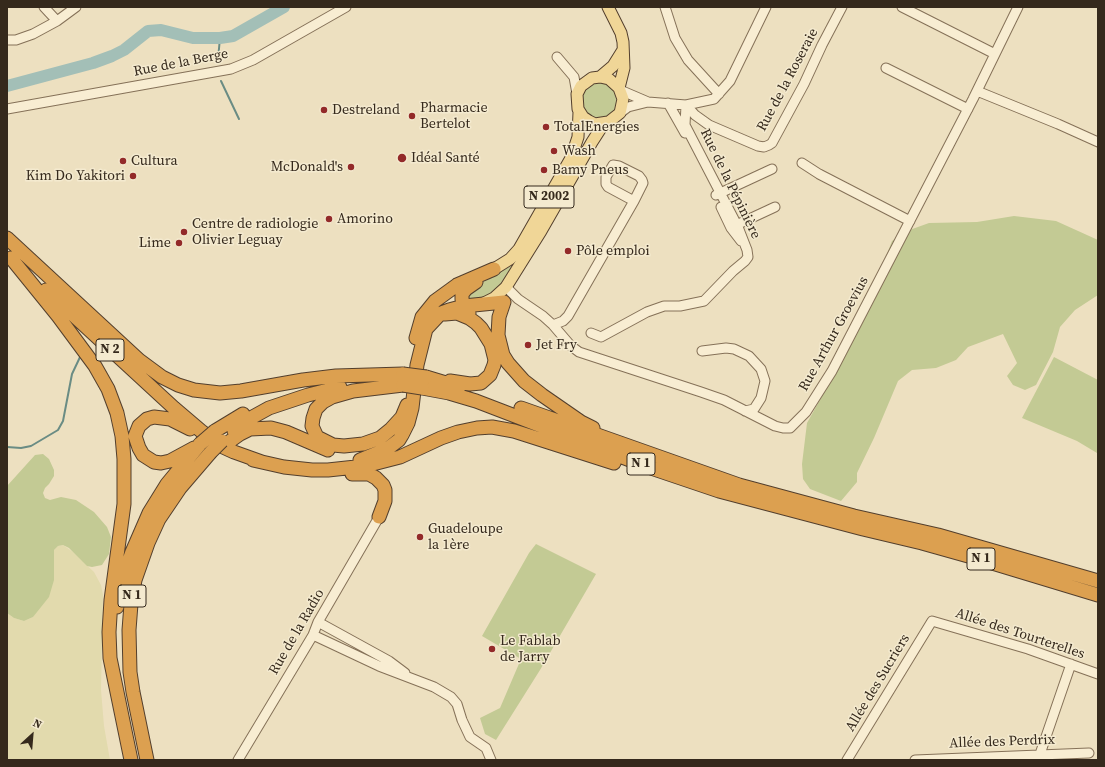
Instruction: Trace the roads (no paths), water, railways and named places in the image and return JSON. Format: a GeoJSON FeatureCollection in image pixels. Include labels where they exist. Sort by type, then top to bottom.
{"type":"FeatureCollection","features":[{"type":"Feature","properties":{"kind":"highway","name":"N 2"},"geometry":{"type":"LineString","coordinates":[[7,238],[139,360],[157,374],[178,385],[204,391],[227,392],[248,390],[311,379],[358,375]]}},
{"type":"Feature","properties":{"kind":"highway"},"geometry":{"type":"LineString","coordinates":[[9,256],[58,316],[95,366],[108,389],[122,436],[124,504],[113,577],[109,632],[110,658],[115,678]]}},
{"type":"Feature","properties":{"kind":"highway","name":"N 2"},"geometry":{"type":"LineString","coordinates":[[9,256],[215,444],[253,460]]}},
{"type":"Feature","properties":{"kind":"highway"},"geometry":{"type":"LineString","coordinates":[[424,382],[478,384],[490,375],[495,360],[491,344],[464,306],[462,297],[466,288],[494,269]]}},
{"type":"Feature","properties":{"kind":"highway"},"geometry":{"type":"LineString","coordinates":[[403,380],[332,396],[319,405],[314,414],[312,426],[315,433],[320,439],[332,445],[350,446],[380,438],[391,430],[405,410],[410,398],[415,344],[417,331],[422,317],[435,301],[447,292],[494,269]]}},
{"type":"Feature","properties":{"kind":"highway"},"geometry":{"type":"LineString","coordinates":[[253,460],[302,466],[343,464],[365,459],[387,449],[399,440],[408,423],[412,408],[417,364],[426,329],[445,311],[464,306],[504,302],[499,317],[498,340],[503,355],[508,363],[524,381],[555,405],[581,422],[689,468]]}},
{"type":"Feature","properties":{"kind":"highway"},"geometry":{"type":"LineString","coordinates":[[436,318],[446,314],[457,314],[469,318],[481,328]]}},
{"type":"Feature","properties":{"kind":"highway","name":"N 1"},"geometry":{"type":"LineString","coordinates":[[131,760],[115,678],[115,641],[118,606],[124,574],[132,552],[140,531],[159,496],[257,406],[272,398],[295,390],[322,382],[358,375],[424,382],[480,394],[573,428],[766,493],[854,516],[938,535],[1098,581]]}},
{"type":"Feature","properties":{"kind":"highway","name":"N 1"},"geometry":{"type":"LineString","coordinates":[[147,760],[130,672],[130,604],[138,568],[153,531],[172,499],[215,444],[269,408],[333,388],[403,380]]}},
{"type":"Feature","properties":{"kind":"highway","name":"N 1"},"geometry":{"type":"LineString","coordinates":[[424,382],[648,467],[719,491],[922,543],[1098,595]]}},
{"type":"Feature","properties":{"kind":"highway"},"geometry":{"type":"LineString","coordinates":[[215,444],[178,422],[163,417],[147,419],[139,426],[135,436],[143,455],[154,462],[161,463],[215,444],[250,429],[271,428],[291,434],[326,450],[346,453],[367,448],[392,435],[406,421],[412,408]]}},
{"type":"Feature","properties":{"kind":"highway"},"geometry":{"type":"LineString","coordinates":[[253,460],[284,467],[312,470],[328,470],[365,466],[400,457],[441,438],[458,432],[484,427],[496,427],[514,430],[748,507],[807,521],[863,529]]}},
{"type":"Feature","properties":{"kind":"highway"},"geometry":{"type":"LineString","coordinates":[[253,460],[279,468],[300,472],[364,474],[373,476],[380,482],[385,490],[384,504],[379,517]]}},
{"type":"Feature","properties":{"kind":"main road"},"geometry":{"type":"LineString","coordinates":[[608,7],[622,34],[623,42],[624,68],[620,89],[623,99],[620,113],[608,122],[602,124],[589,121],[579,112],[577,94],[586,82],[592,78],[600,77],[609,79],[620,89]]}},
{"type":"Feature","properties":{"kind":"main road"},"geometry":{"type":"LineString","coordinates":[[600,77],[614,66],[623,50]]}},
{"type":"Feature","properties":{"kind":"main road","name":"N 2002"},"geometry":{"type":"LineString","coordinates":[[494,269],[510,259],[520,249],[570,158],[578,137],[579,112]]}},
{"type":"Feature","properties":{"kind":"main road","name":"N 2002"},"geometry":{"type":"LineString","coordinates":[[504,302],[541,231],[592,142],[601,128],[608,122]]}},
{"type":"Feature","properties":{"kind":"main road"},"geometry":{"type":"LineString","coordinates":[[480,305],[494,298],[506,287],[541,231]]}},
{"type":"Feature","properties":{"kind":"street"},"geometry":{"type":"LineString","coordinates":[[44,7],[57,21]]}},
{"type":"Feature","properties":{"kind":"street"},"geometry":{"type":"LineString","coordinates":[[7,40],[16,40],[33,34],[57,21],[76,7]]}},
{"type":"Feature","properties":{"kind":"street","name":"Rue de la Berge"},"geometry":{"type":"LineString","coordinates":[[7,109],[232,69],[253,60],[346,7]]}},
{"type":"Feature","properties":{"kind":"street"},"geometry":{"type":"LineString","coordinates":[[665,7],[675,38],[684,55],[702,77],[719,94]]}},
{"type":"Feature","properties":{"kind":"street"},"geometry":{"type":"LineString","coordinates":[[620,113],[628,107],[648,102],[686,105],[714,99],[730,81],[766,7]]}},
{"type":"Feature","properties":{"kind":"street","name":"Rue de la Roseraie"},"geometry":{"type":"LineString","coordinates":[[686,105],[709,125],[758,146],[764,147],[769,145],[772,143],[804,84],[842,7]]}},
{"type":"Feature","properties":{"kind":"street"},"geometry":{"type":"LineString","coordinates":[[902,7],[995,54]]}},
{"type":"Feature","properties":{"kind":"street","name":"Rue Arthur Groevius"},"geometry":{"type":"LineString","coordinates":[[509,290],[543,316],[571,346],[579,352],[701,392],[775,426],[786,429],[793,426],[806,412],[832,371],[968,109],[1018,7]]}},
{"type":"Feature","properties":{"kind":"street"},"geometry":{"type":"LineString","coordinates":[[557,56],[574,77],[577,94]]}},
{"type":"Feature","properties":{"kind":"street"},"geometry":{"type":"LineString","coordinates":[[886,68],[968,109]]}},
{"type":"Feature","properties":{"kind":"street"},"geometry":{"type":"LineString","coordinates":[[620,89],[648,102]]}},
{"type":"Feature","properties":{"kind":"street"},"geometry":{"type":"LineString","coordinates":[[977,91],[1098,142]]}},
{"type":"Feature","properties":{"kind":"street","name":"Rue de la Pépinière"},"geometry":{"type":"LineString","coordinates":[[668,103],[718,194]]}},
{"type":"Feature","properties":{"kind":"street","name":"Rue de la Pépinière"},"geometry":{"type":"LineString","coordinates":[[591,334],[600,337],[647,312],[664,306],[680,306],[704,301],[733,271],[745,261],[748,256],[747,250],[685,126],[686,105]]}},
{"type":"Feature","properties":{"kind":"street"},"geometry":{"type":"LineString","coordinates":[[802,163],[825,177],[910,221]]}},
{"type":"Feature","properties":{"kind":"street"},"geometry":{"type":"LineString","coordinates":[[718,194],[772,169]]}},
{"type":"Feature","properties":{"kind":"street"},"geometry":{"type":"LineString","coordinates":[[553,325],[563,321],[568,316],[634,201]]}},
{"type":"Feature","properties":{"kind":"street"},"geometry":{"type":"LineString","coordinates":[[734,226],[775,207]]}},
{"type":"Feature","properties":{"kind":"street","name":"Rue Arthur Groevius"},"geometry":{"type":"LineString","coordinates":[[504,302],[515,302],[528,305]]}},
{"type":"Feature","properties":{"kind":"street"},"geometry":{"type":"LineString","coordinates":[[702,351],[726,348],[734,349],[749,356],[761,369],[765,382],[761,398],[754,409],[745,411]]}},
{"type":"Feature","properties":{"kind":"street","name":"Rue de la Radio"},"geometry":{"type":"LineString","coordinates":[[238,760],[312,635],[344,576],[379,517]]}},
{"type":"Feature","properties":{"kind":"street","name":"Allée des Tourterelles"},"geometry":{"type":"LineString","coordinates":[[932,621],[992,638],[1098,674]]}},
{"type":"Feature","properties":{"kind":"street","name":"Allée des Sucriers"},"geometry":{"type":"LineString","coordinates":[[847,760],[932,621]]}},
{"type":"Feature","properties":{"kind":"street"},"geometry":{"type":"LineString","coordinates":[[318,622],[389,661],[413,680]]}},
{"type":"Feature","properties":{"kind":"street"},"geometry":{"type":"LineString","coordinates":[[312,635],[379,666],[413,680],[434,686],[451,697],[457,704],[470,738],[486,748],[491,760]]}},
{"type":"Feature","properties":{"kind":"street"},"geometry":{"type":"LineString","coordinates":[[1040,754],[1071,664]]}},
{"type":"Feature","properties":{"kind":"street","name":"Allée des Perdrix"},"geometry":{"type":"LineString","coordinates":[[915,760],[1090,753]]}},
{"type":"Feature","properties":{"kind":"waterway"},"geometry":{"type":"LineString","coordinates":[[7,86],[93,63],[112,56],[124,50],[148,31],[161,30],[193,38],[220,38],[233,36],[284,7]]}},
{"type":"Feature","properties":{"kind":"waterway"},"geometry":{"type":"LineString","coordinates":[[218,59],[220,38]]}},
{"type":"Feature","properties":{"kind":"waterway"},"geometry":{"type":"LineString","coordinates":[[221,81],[239,119]]}},
{"type":"Feature","properties":{"kind":"waterway"},"geometry":{"type":"LineString","coordinates":[[7,447],[21,448],[31,446],[58,430],[63,421],[72,374],[81,355]]}},
{"type":"Feature","properties":{"kind":"place","name":"Destreland"},"geometry":{"type":"Point","coordinates":[324,110]}},
{"type":"Feature","properties":{"kind":"place","name":"Pharmacie Bertelot"},"geometry":{"type":"Point","coordinates":[412,116]}},
{"type":"Feature","properties":{"kind":"place","name":"TotalEnergies"},"geometry":{"type":"Point","coordinates":[546,127]}},
{"type":"Feature","properties":{"kind":"place","name":"Wash"},"geometry":{"type":"Point","coordinates":[554,151]}},
{"type":"Feature","properties":{"kind":"place","name":"Idéal Santé"},"geometry":{"type":"Point","coordinates":[402,158]}},
{"type":"Feature","properties":{"kind":"place","name":"Cultura"},"geometry":{"type":"Point","coordinates":[123,161]}},
{"type":"Feature","properties":{"kind":"place","name":"McDonald's"},"geometry":{"type":"Point","coordinates":[351,167]}},
{"type":"Feature","properties":{"kind":"place","name":"Bamy Pneus"},"geometry":{"type":"Point","coordinates":[544,170]}},
{"type":"Feature","properties":{"kind":"place","name":"Kim Do Yakitori"},"geometry":{"type":"Point","coordinates":[133,176]}},
{"type":"Feature","properties":{"kind":"place","name":"Amorino"},"geometry":{"type":"Point","coordinates":[329,219]}},
{"type":"Feature","properties":{"kind":"place","name":"Centre de radiologie Olivier Leguay"},"geometry":{"type":"Point","coordinates":[184,232]}},
{"type":"Feature","properties":{"kind":"place","name":"Lime"},"geometry":{"type":"Point","coordinates":[179,243]}},
{"type":"Feature","properties":{"kind":"place","name":"Pôle emploi"},"geometry":{"type":"Point","coordinates":[568,251]}},
{"type":"Feature","properties":{"kind":"place","name":"Jet Fry"},"geometry":{"type":"Point","coordinates":[528,345]}},
{"type":"Feature","properties":{"kind":"place","name":"Guadeloupe la 1ère"},"geometry":{"type":"Point","coordinates":[420,537]}},
{"type":"Feature","properties":{"kind":"place","name":"Le Fablab de Jarry"},"geometry":{"type":"Point","coordinates":[492,649]}}]}
